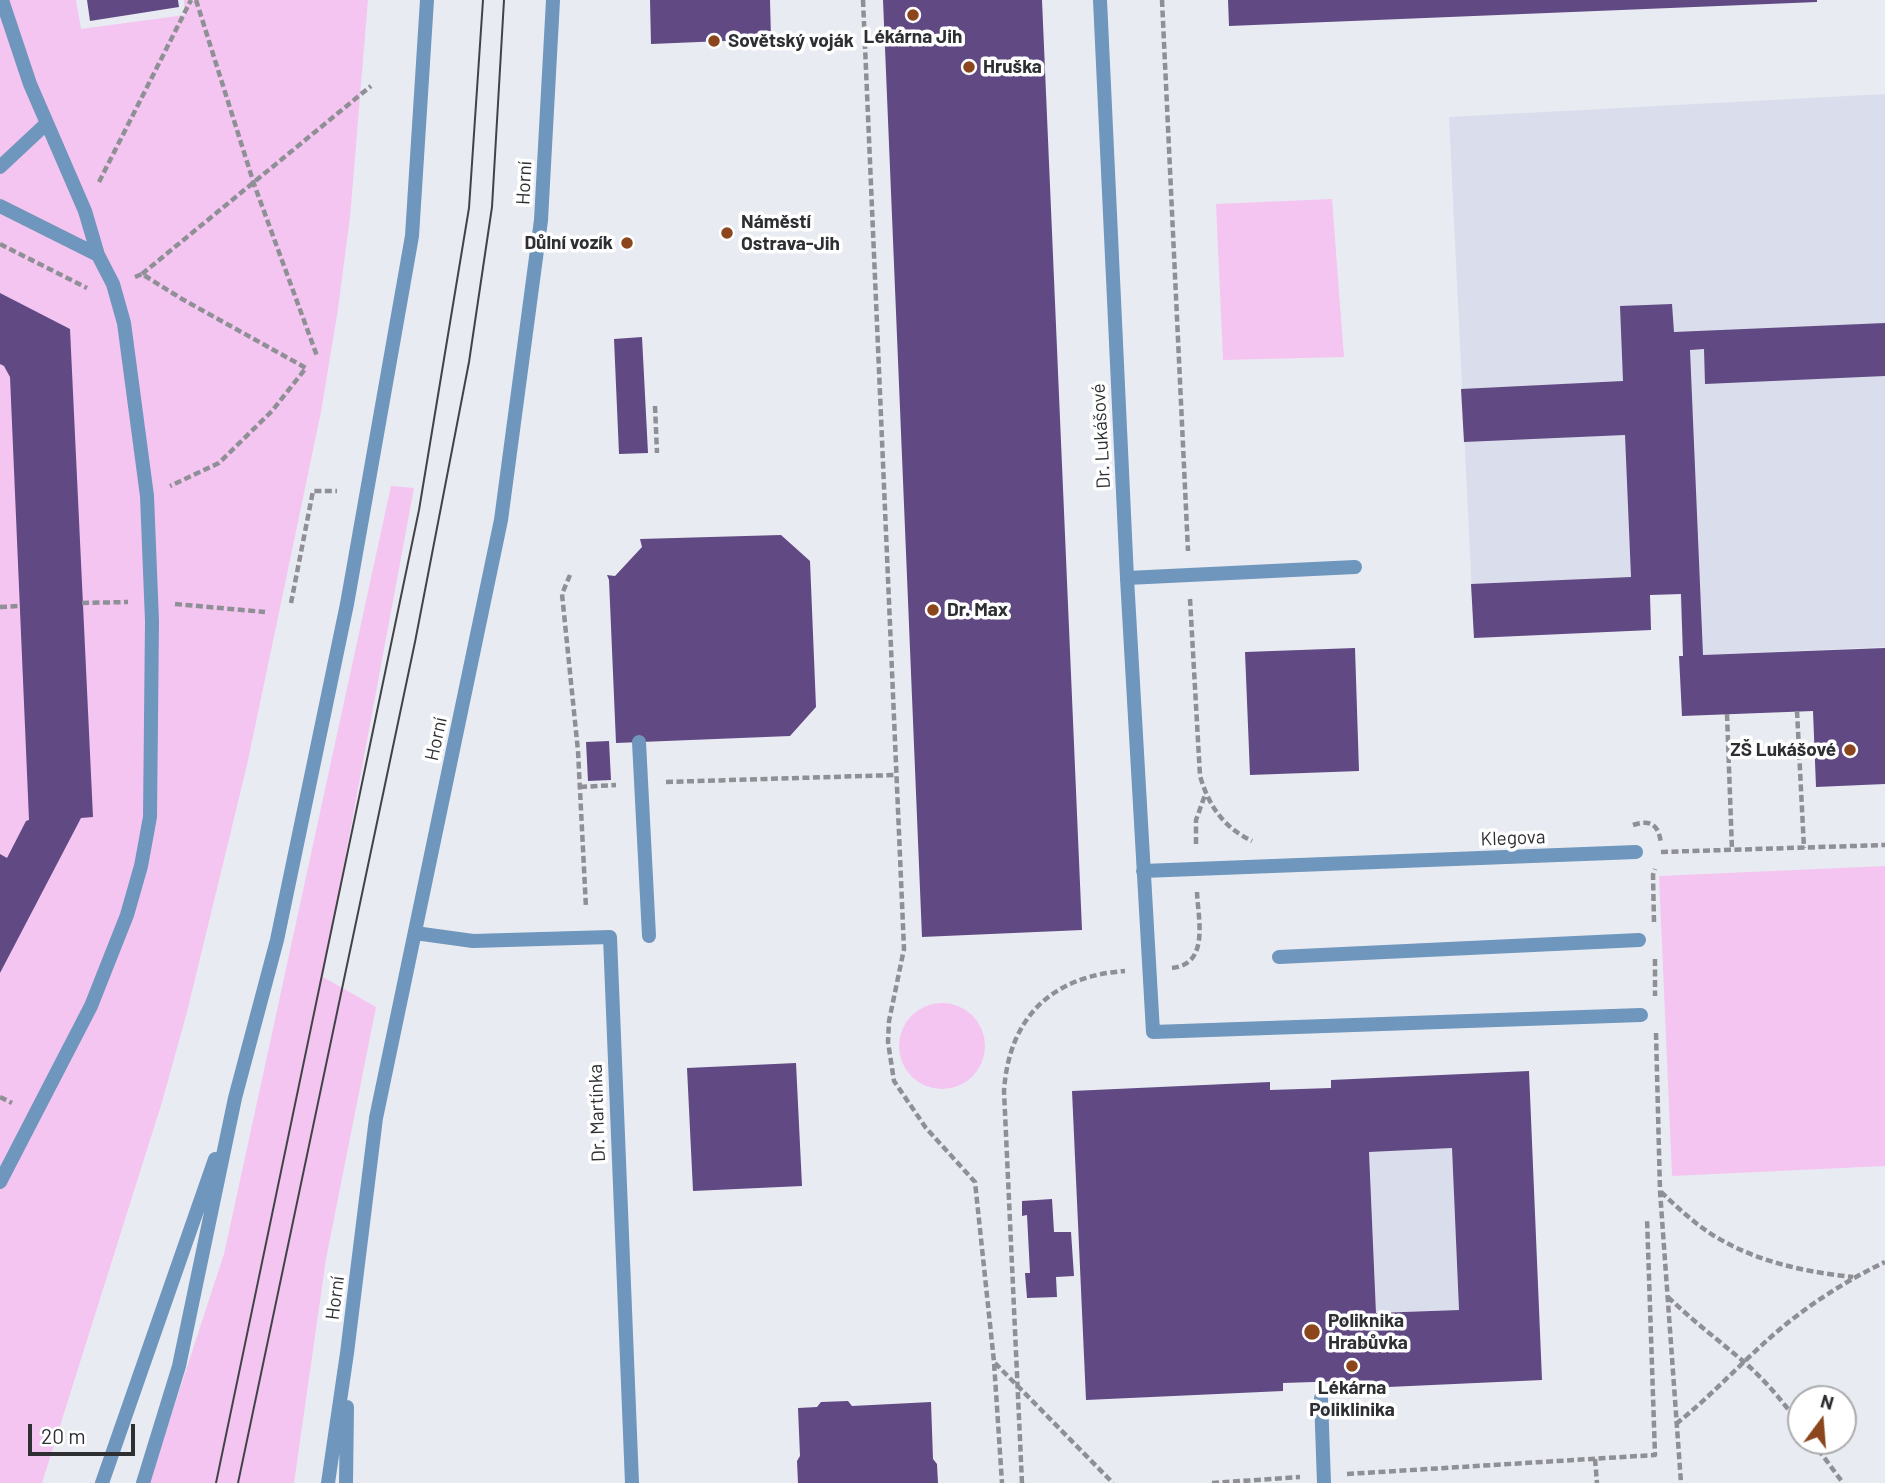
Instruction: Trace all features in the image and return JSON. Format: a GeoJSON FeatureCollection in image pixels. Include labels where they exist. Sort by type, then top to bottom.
{"type":"FeatureCollection","features":[{"type":"Feature","properties":{"kind":"street"},"geometry":{"type":"LineString","coordinates":[[0,1182],[91,1006],[127,915],[141,866],[150,817],[151,602],[147,496],[124,323],[113,284],[98,255],[85,211],[30,84],[2,0]]}},
{"type":"Feature","properties":{"kind":"street"},"geometry":{"type":"LineString","coordinates":[[143,1483],[178,1366],[235,1098],[277,940],[347,604],[411,236],[426,0]]}},
{"type":"Feature","properties":{"kind":"street","name":"Horní"},"geometry":{"type":"LineString","coordinates":[[328,1483],[376,1118],[501,520],[541,220],[553,0]]}},
{"type":"Feature","properties":{"kind":"street","name":"Dr. Lukášové"},"geometry":{"type":"LineString","coordinates":[[1100,0],[1127,578],[1153,1032],[1641,1015]]}},
{"type":"Feature","properties":{"kind":"street"},"geometry":{"type":"LineString","coordinates":[[0,167],[47,122]]}},
{"type":"Feature","properties":{"kind":"street"},"geometry":{"type":"LineString","coordinates":[[0,206],[98,255]]}},
{"type":"Feature","properties":{"kind":"street"},"geometry":{"type":"LineString","coordinates":[[1127,578],[1355,567]]}},
{"type":"Feature","properties":{"kind":"street"},"geometry":{"type":"LineString","coordinates":[[639,742],[649,936]]}},
{"type":"Feature","properties":{"kind":"street","name":"Klegova"},"geometry":{"type":"LineString","coordinates":[[1143,871],[1636,852]]}},
{"type":"Feature","properties":{"kind":"street","name":"Dr. Martínka"},"geometry":{"type":"LineString","coordinates":[[415,933],[473,941],[610,937],[632,1483]]}},
{"type":"Feature","properties":{"kind":"street"},"geometry":{"type":"LineString","coordinates":[[1279,957],[1639,940]]}},
{"type":"Feature","properties":{"kind":"street"},"geometry":{"type":"LineString","coordinates":[[102,1483],[235,1098]]}},
{"type":"Feature","properties":{"kind":"street"},"geometry":{"type":"LineString","coordinates":[[346,1483],[347,1353]]}},
{"type":"Feature","properties":{"kind":"street"},"geometry":{"type":"LineString","coordinates":[[1321,1398],[1324,1479]]}},
{"type":"Feature","properties":{"kind":"path"},"geometry":{"type":"LineString","coordinates":[[193,0],[254,184],[317,356]]}},
{"type":"Feature","properties":{"kind":"path"},"geometry":{"type":"LineString","coordinates":[[85,211],[193,0]]}},
{"type":"Feature","properties":{"kind":"path"},"geometry":{"type":"LineString","coordinates":[[863,0],[904,948],[889,1021],[888,1042],[894,1081],[926,1128],[975,1182],[994,1363],[1002,1483]]}},
{"type":"Feature","properties":{"kind":"path"},"geometry":{"type":"LineString","coordinates":[[1162,0],[1199,776],[1205,794],[1224,823],[1239,834],[1261,844]]}},
{"type":"Feature","properties":{"kind":"path"},"geometry":{"type":"LineString","coordinates":[[0,244],[71,282],[95,291],[142,274],[371,86]]}},
{"type":"Feature","properties":{"kind":"path"},"geometry":{"type":"LineString","coordinates":[[142,274],[306,368],[272,411],[219,463],[147,496]]}},
{"type":"Feature","properties":{"kind":"path"},"geometry":{"type":"LineString","coordinates":[[654,406],[657,453]]}},
{"type":"Feature","properties":{"kind":"path"},"geometry":{"type":"LineString","coordinates":[[290,603],[313,491],[337,491]]}},
{"type":"Feature","properties":{"kind":"path"},"geometry":{"type":"LineString","coordinates":[[570,575],[562,594],[578,751],[586,908]]}},
{"type":"Feature","properties":{"kind":"path"},"geometry":{"type":"LineString","coordinates":[[82,603],[151,602],[265,612]]}},
{"type":"Feature","properties":{"kind":"path"},"geometry":{"type":"LineString","coordinates":[[0,607],[19,606]]}},
{"type":"Feature","properties":{"kind":"path"},"geometry":{"type":"LineString","coordinates":[[1797,711],[1804,848]]}},
{"type":"Feature","properties":{"kind":"path"},"geometry":{"type":"LineString","coordinates":[[1727,714],[1732,849]]}},
{"type":"Feature","properties":{"kind":"path"},"geometry":{"type":"LineString","coordinates":[[658,783],[896,775]]}},
{"type":"Feature","properties":{"kind":"path"},"geometry":{"type":"LineString","coordinates":[[1022,1483],[1004,1091],[1011,1048],[1033,1011],[1048,996],[1064,986],[1100,973],[1182,967],[1191,962],[1197,954],[1199,943],[1196,820],[1205,794]]}},
{"type":"Feature","properties":{"kind":"path"},"geometry":{"type":"LineString","coordinates":[[1624,827],[1642,821],[1655,825],[1660,835],[1661,852],[1653,875],[1654,930]]}},
{"type":"Feature","properties":{"kind":"path"},"geometry":{"type":"LineString","coordinates":[[1636,852],[1885,845]]}},
{"type":"Feature","properties":{"kind":"path"},"geometry":{"type":"LineString","coordinates":[[1655,958],[1656,999]]}},
{"type":"Feature","properties":{"kind":"path"},"geometry":{"type":"LineString","coordinates":[[1656,1027],[1660,1191],[1681,1483]]}},
{"type":"Feature","properties":{"kind":"path"},"geometry":{"type":"LineString","coordinates":[[1660,1191],[1714,1236],[1736,1248],[1793,1268],[1855,1277]]}},
{"type":"Feature","properties":{"kind":"path"},"geometry":{"type":"LineString","coordinates":[[1212,1483],[1324,1479],[1655,1455],[1647,1218]]}},
{"type":"Feature","properties":{"kind":"path"},"geometry":{"type":"LineString","coordinates":[[1675,1425],[1803,1311],[1855,1277],[1885,1262]]}},
{"type":"Feature","properties":{"kind":"path"},"geometry":{"type":"LineString","coordinates":[[1667,1297],[1699,1327],[1745,1363],[1787,1408]]}},
{"type":"Feature","properties":{"kind":"path"},"geometry":{"type":"LineString","coordinates":[[994,1363],[1113,1483]]}},
{"type":"Feature","properties":{"kind":"path"},"geometry":{"type":"LineString","coordinates":[[1822,1455],[1843,1483]]}},
{"type":"Feature","properties":{"kind":"path"},"geometry":{"type":"LineString","coordinates":[[1595,1459],[1597,1483]]}},
{"type":"Feature","properties":{"kind":"shaded area"},"geometry":{"type":"Polygon","coordinates":[[[0,0],[76,0],[81,29],[185,15],[184,0],[368,0],[350,217],[338,309],[321,412],[247,765],[187,1012],[162,1102],[42,1483],[0,1483],[0,0]]]}},
{"type":"Feature","properties":{"kind":"shaded area"},"geometry":{"type":"Polygon","coordinates":[[[1885,94],[1885,647],[1683,656],[1680,594],[1650,595],[1651,630],[1474,638],[1449,117],[1885,94]]]}},
{"type":"Feature","properties":{"kind":"shaded area"},"geometry":{"type":"Polygon","coordinates":[[[1332,199],[1344,357],[1223,360],[1216,204],[1332,199]]]}},
{"type":"Feature","properties":{"kind":"shaded area"},"geometry":{"type":"Polygon","coordinates":[[[391,486],[414,488],[323,977],[376,1007],[326,1259],[294,1483],[149,1483],[224,1254],[391,486]]]}},
{"type":"Feature","properties":{"kind":"shaded area"},"geometry":{"type":"Polygon","coordinates":[[[1885,866],[1885,1166],[1672,1176],[1659,876],[1885,866]]]}},
{"type":"Feature","properties":{"kind":"shaded area"},"geometry":{"type":"Polygon","coordinates":[[[934,1003],[950,1003],[973,1015],[982,1029],[985,1046],[982,1063],[973,1077],[950,1089],[934,1089],[918,1082],[906,1070],[899,1054],[899,1038],[906,1022],[918,1010],[934,1003]]]}},
{"type":"Feature","properties":{"kind":"shaded area"},"geometry":{"type":"Polygon","coordinates":[[[1452,1148],[1459,1310],[1376,1313],[1369,1152],[1452,1148]]]}},
{"type":"Feature","properties":{"kind":"building"},"geometry":{"type":"Polygon","coordinates":[[[87,0],[178,0],[179,7],[90,21],[87,0]]]}},
{"type":"Feature","properties":{"kind":"building"},"geometry":{"type":"Polygon","coordinates":[[[650,0],[770,0],[771,39],[651,44],[650,0]]]}},
{"type":"Feature","properties":{"kind":"building"},"geometry":{"type":"Polygon","coordinates":[[[883,0],[1042,0],[1082,930],[922,937],[883,0]]]}},
{"type":"Feature","properties":{"kind":"building"},"geometry":{"type":"Polygon","coordinates":[[[1228,0],[1817,0],[1817,2],[1229,26],[1228,0]]]}},
{"type":"Feature","properties":{"kind":"building"},"geometry":{"type":"Polygon","coordinates":[[[0,293],[70,329],[93,817],[81,818],[0,973],[0,854],[7,858],[29,820],[10,377],[0,364],[0,293]]]}},
{"type":"Feature","properties":{"kind":"building"},"geometry":{"type":"Polygon","coordinates":[[[1672,304],[1674,332],[1885,323],[1885,376],[1705,384],[1704,349],[1690,350],[1703,655],[1885,648],[1885,784],[1816,787],[1813,711],[1682,716],[1679,656],[1683,656],[1681,594],[1650,595],[1651,630],[1474,638],[1471,584],[1631,577],[1625,435],[1464,442],[1461,389],[1623,381],[1620,306],[1672,304]]]}},
{"type":"Feature","properties":{"kind":"building"},"geometry":{"type":"Polygon","coordinates":[[[642,337],[648,453],[619,454],[614,339],[642,337]]]}},
{"type":"Feature","properties":{"kind":"building"},"geometry":{"type":"Polygon","coordinates":[[[781,535],[810,561],[816,707],[790,736],[616,743],[607,575],[615,576],[642,547],[640,539],[781,535]]]}},
{"type":"Feature","properties":{"kind":"building"},"geometry":{"type":"Polygon","coordinates":[[[1355,648],[1359,771],[1250,775],[1245,652],[1355,648]]]}},
{"type":"Feature","properties":{"kind":"building"},"geometry":{"type":"Polygon","coordinates":[[[609,741],[611,780],[588,781],[586,742],[609,741]]]}},
{"type":"Feature","properties":{"kind":"building"},"geometry":{"type":"Polygon","coordinates":[[[796,1063],[802,1186],[693,1191],[687,1068],[796,1063]]]}},
{"type":"Feature","properties":{"kind":"building"},"geometry":{"type":"Polygon","coordinates":[[[1529,1071],[1542,1380],[1344,1389],[1344,1381],[1283,1383],[1283,1391],[1086,1400],[1072,1091],[1270,1082],[1270,1090],[1331,1088],[1331,1080],[1529,1071]],[[1452,1148],[1369,1152],[1376,1313],[1459,1310],[1452,1148]]]}},
{"type":"Feature","properties":{"kind":"building"},"geometry":{"type":"Polygon","coordinates":[[[1052,1199],[1054,1232],[1071,1232],[1074,1276],[1056,1277],[1057,1297],[1027,1298],[1025,1273],[1030,1273],[1027,1215],[1022,1216],[1022,1201],[1052,1199]]]}},
{"type":"Feature","properties":{"kind":"building"},"geometry":{"type":"Polygon","coordinates":[[[848,1401],[852,1406],[931,1402],[933,1459],[937,1464],[938,1483],[798,1483],[798,1408],[817,1407],[821,1402],[848,1401]]]}},
{"type":"Feature","properties":{"kind":"tram line"},"geometry":{"type":"LineString","coordinates":[[216,1483],[419,510],[469,208],[483,0]]}},
{"type":"Feature","properties":{"kind":"tram line"},"geometry":{"type":"LineString","coordinates":[[238,1483],[415,642],[469,362],[492,207],[504,0]]}},
{"type":"Feature","properties":{"kind":"place","name":"Lékárna Jih"},"geometry":{"type":"Point","coordinates":[913,15]}},
{"type":"Feature","properties":{"kind":"place","name":"Sovětský voják"},"geometry":{"type":"Point","coordinates":[714,41]}},
{"type":"Feature","properties":{"kind":"place","name":"Hruška"},"geometry":{"type":"Point","coordinates":[969,67]}},
{"type":"Feature","properties":{"kind":"place","name":"Náměstí Ostrava-Jih"},"geometry":{"type":"Point","coordinates":[727,233]}},
{"type":"Feature","properties":{"kind":"place","name":"Důlní vozík"},"geometry":{"type":"Point","coordinates":[627,243]}},
{"type":"Feature","properties":{"kind":"place","name":"Dr. Max"},"geometry":{"type":"Point","coordinates":[933,610]}},
{"type":"Feature","properties":{"kind":"place","name":"ZŠ Lukášové"},"geometry":{"type":"Point","coordinates":[1850,750]}},
{"type":"Feature","properties":{"kind":"place","name":"Poliknika Hrabůvka"},"geometry":{"type":"Point","coordinates":[1312,1332]}},
{"type":"Feature","properties":{"kind":"place","name":"Lékárna Poliklinika"},"geometry":{"type":"Point","coordinates":[1352,1366]}}]}
